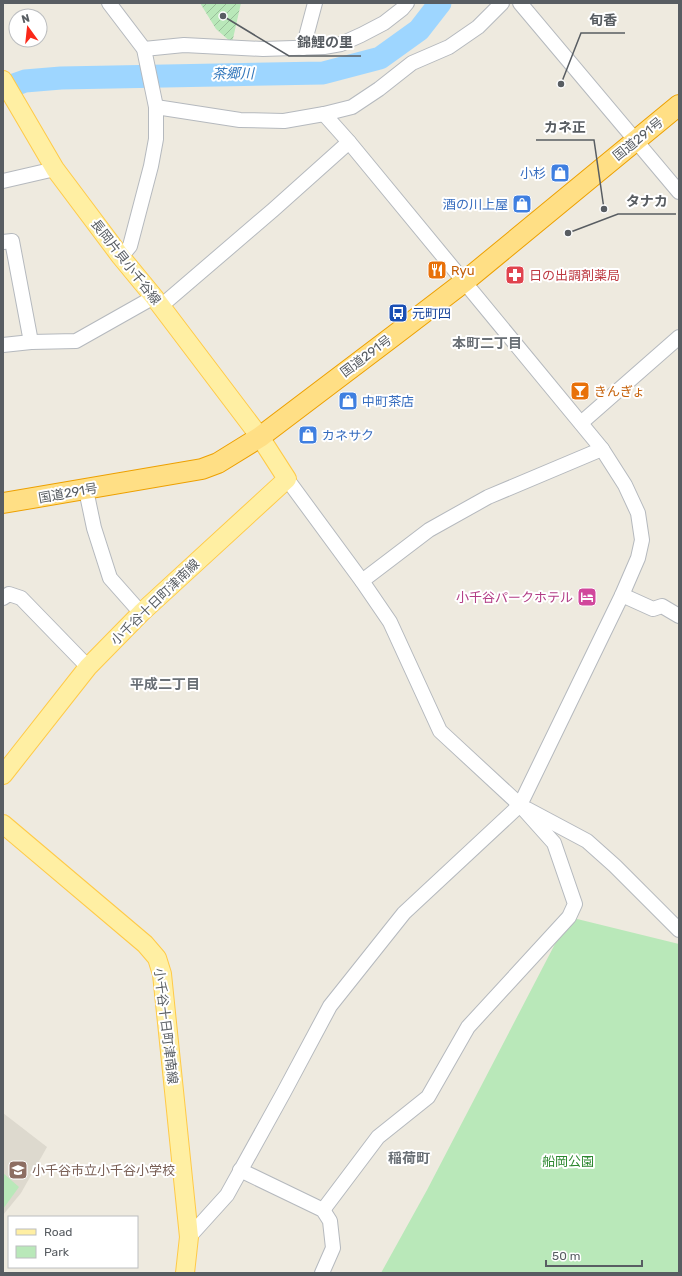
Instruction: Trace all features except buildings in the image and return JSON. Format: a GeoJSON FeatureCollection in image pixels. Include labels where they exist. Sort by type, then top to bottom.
{"type":"FeatureCollection","features":[{"type":"Feature","properties":{"kind":"highway","name":"国道291号"},"geometry":{"type":"LineString","coordinates":[[3,504],[202,469],[218,463],[260,437],[464,282],[679,105]]}},
{"type":"Feature","properties":{"kind":"main road","name":"長岡片貝小千谷線"},"geometry":{"type":"LineString","coordinates":[[3,80],[55,169],[121,257],[158,301],[260,437]]}},
{"type":"Feature","properties":{"kind":"main road"},"geometry":{"type":"LineString","coordinates":[[260,437],[287,479]]}},
{"type":"Feature","properties":{"kind":"main road","name":"小千谷十日町津南線"},"geometry":{"type":"LineString","coordinates":[[3,775],[88,667],[141,613],[287,479]]}},
{"type":"Feature","properties":{"kind":"main road","name":"小千谷十日町津南線"},"geometry":{"type":"LineString","coordinates":[[3,824],[145,944],[156,958],[162,974],[189,1237],[185,1273]]}},
{"type":"Feature","properties":{"kind":"street"},"geometry":{"type":"LineString","coordinates":[[109,3],[145,52],[156,107],[156,139],[151,166],[130,246],[121,257]]}},
{"type":"Feature","properties":{"kind":"street"},"geometry":{"type":"LineString","coordinates":[[303,48],[315,3]]}},
{"type":"Feature","properties":{"kind":"street"},"geometry":{"type":"LineString","coordinates":[[145,52],[184,45],[263,49],[324,47],[341,44],[384,23],[408,3]]}},
{"type":"Feature","properties":{"kind":"street"},"geometry":{"type":"LineString","coordinates":[[156,107],[240,120],[284,121],[324,114],[352,106],[379,89],[412,63],[449,46],[478,27],[502,3]]}},
{"type":"Feature","properties":{"kind":"street"},"geometry":{"type":"LineString","coordinates":[[520,3],[679,192]]}},
{"type":"Feature","properties":{"kind":"street"},"geometry":{"type":"LineString","coordinates":[[189,1237],[227,1194],[330,1006],[404,913],[520,805],[622,595],[638,558],[642,540],[638,513],[625,485],[602,449],[349,142],[324,114]]}},
{"type":"Feature","properties":{"kind":"street"},"geometry":{"type":"LineString","coordinates":[[3,345],[31,342],[76,341],[158,301],[273,210],[349,142]]}},
{"type":"Feature","properties":{"kind":"street"},"geometry":{"type":"LineString","coordinates":[[3,181],[55,169]]}},
{"type":"Feature","properties":{"kind":"street"},"geometry":{"type":"LineString","coordinates":[[3,242],[12,240],[31,342]]}},
{"type":"Feature","properties":{"kind":"street"},"geometry":{"type":"LineString","coordinates":[[582,423],[679,337]]}},
{"type":"Feature","properties":{"kind":"street"},"geometry":{"type":"LineString","coordinates":[[362,581],[429,530],[488,497],[602,449]]}},
{"type":"Feature","properties":{"kind":"street"},"geometry":{"type":"LineString","coordinates":[[287,479],[362,581],[390,622],[440,731],[520,805],[554,843],[575,904],[569,916],[468,1027],[428,1097],[378,1137],[323,1210]]}},
{"type":"Feature","properties":{"kind":"street"},"geometry":{"type":"LineString","coordinates":[[86,490],[94,528],[110,578],[141,613]]}},
{"type":"Feature","properties":{"kind":"street"},"geometry":{"type":"LineString","coordinates":[[3,598],[9,594],[21,598],[88,667]]}},
{"type":"Feature","properties":{"kind":"street"},"geometry":{"type":"LineString","coordinates":[[622,595],[653,609],[662,606],[679,616]]}},
{"type":"Feature","properties":{"kind":"street"},"geometry":{"type":"LineString","coordinates":[[520,805],[588,841],[679,930]]}},
{"type":"Feature","properties":{"kind":"street"},"geometry":{"type":"LineString","coordinates":[[240,1170],[323,1210],[330,1221],[333,1248],[322,1273]]}},
{"type":"Feature","properties":{"kind":"shaded area","name":"小千谷市立小千谷小学校"},"geometry":{"type":"Polygon","coordinates":[[[3,1113],[47,1147],[21,1193],[3,1215],[3,1113]]]}},
{"type":"Feature","properties":{"kind":"green space"},"geometry":{"type":"Polygon","coordinates":[[[200,3],[241,3],[232,43],[216,29],[200,3]]]}},
{"type":"Feature","properties":{"kind":"green space","name":"船岡公園"},"geometry":{"type":"Polygon","coordinates":[[[569,917],[679,944],[679,1273],[381,1273],[427,1190],[569,917]]]}},
{"type":"Feature","properties":{"kind":"green space"},"geometry":{"type":"Polygon","coordinates":[[[3,1173],[19,1187],[3,1209],[3,1173]]]}},
{"type":"Feature","properties":{"kind":"waterway","name":"茶郷川"},"geometry":{"type":"LineString","coordinates":[[3,89],[25,81],[61,78],[323,73],[380,58],[419,30],[440,3]]}},
{"type":"Feature","properties":{"kind":"place","name":"錦鯉の里"},"geometry":{"type":"Point","coordinates":[223,16]}},
{"type":"Feature","properties":{"kind":"place","name":"旬香"},"geometry":{"type":"Point","coordinates":[561,84]}},
{"type":"Feature","properties":{"kind":"place","name":"小杉"},"geometry":{"type":"Point","coordinates":[560,173]}},
{"type":"Feature","properties":{"kind":"place","name":"酒の川上屋"},"geometry":{"type":"Point","coordinates":[522,204]}},
{"type":"Feature","properties":{"kind":"place","name":"カネ正"},"geometry":{"type":"Point","coordinates":[604,209]}},
{"type":"Feature","properties":{"kind":"place","name":"タナカ"},"geometry":{"type":"Point","coordinates":[568,233]}},
{"type":"Feature","properties":{"kind":"place","name":"Ryu"},"geometry":{"type":"Point","coordinates":[437,270]}},
{"type":"Feature","properties":{"kind":"place","name":"日の出調剤薬局"},"geometry":{"type":"Point","coordinates":[515,275]}},
{"type":"Feature","properties":{"kind":"place","name":"元町四"},"geometry":{"type":"Point","coordinates":[398,313]}},
{"type":"Feature","properties":{"kind":"place","name":"きんぎょ"},"geometry":{"type":"Point","coordinates":[580,391]}},
{"type":"Feature","properties":{"kind":"place","name":"中町茶店"},"geometry":{"type":"Point","coordinates":[348,401]}},
{"type":"Feature","properties":{"kind":"place","name":"カネサク"},"geometry":{"type":"Point","coordinates":[308,435]}},
{"type":"Feature","properties":{"kind":"place","name":"小千谷パークホテル"},"geometry":{"type":"Point","coordinates":[587,597]}},
{"type":"Feature","properties":{"kind":"place","name":"小千谷市立小千谷小学校"},"geometry":{"type":"Point","coordinates":[18,1170]}},
{"type":"Feature","properties":{"kind":"district","name":"本町二丁目"},"geometry":{"type":"Point","coordinates":[487,343]}},
{"type":"Feature","properties":{"kind":"district","name":"平成二丁目"},"geometry":{"type":"Point","coordinates":[165,684]}},
{"type":"Feature","properties":{"kind":"district","name":"稲荷町"},"geometry":{"type":"Point","coordinates":[409,1158]}}]}
